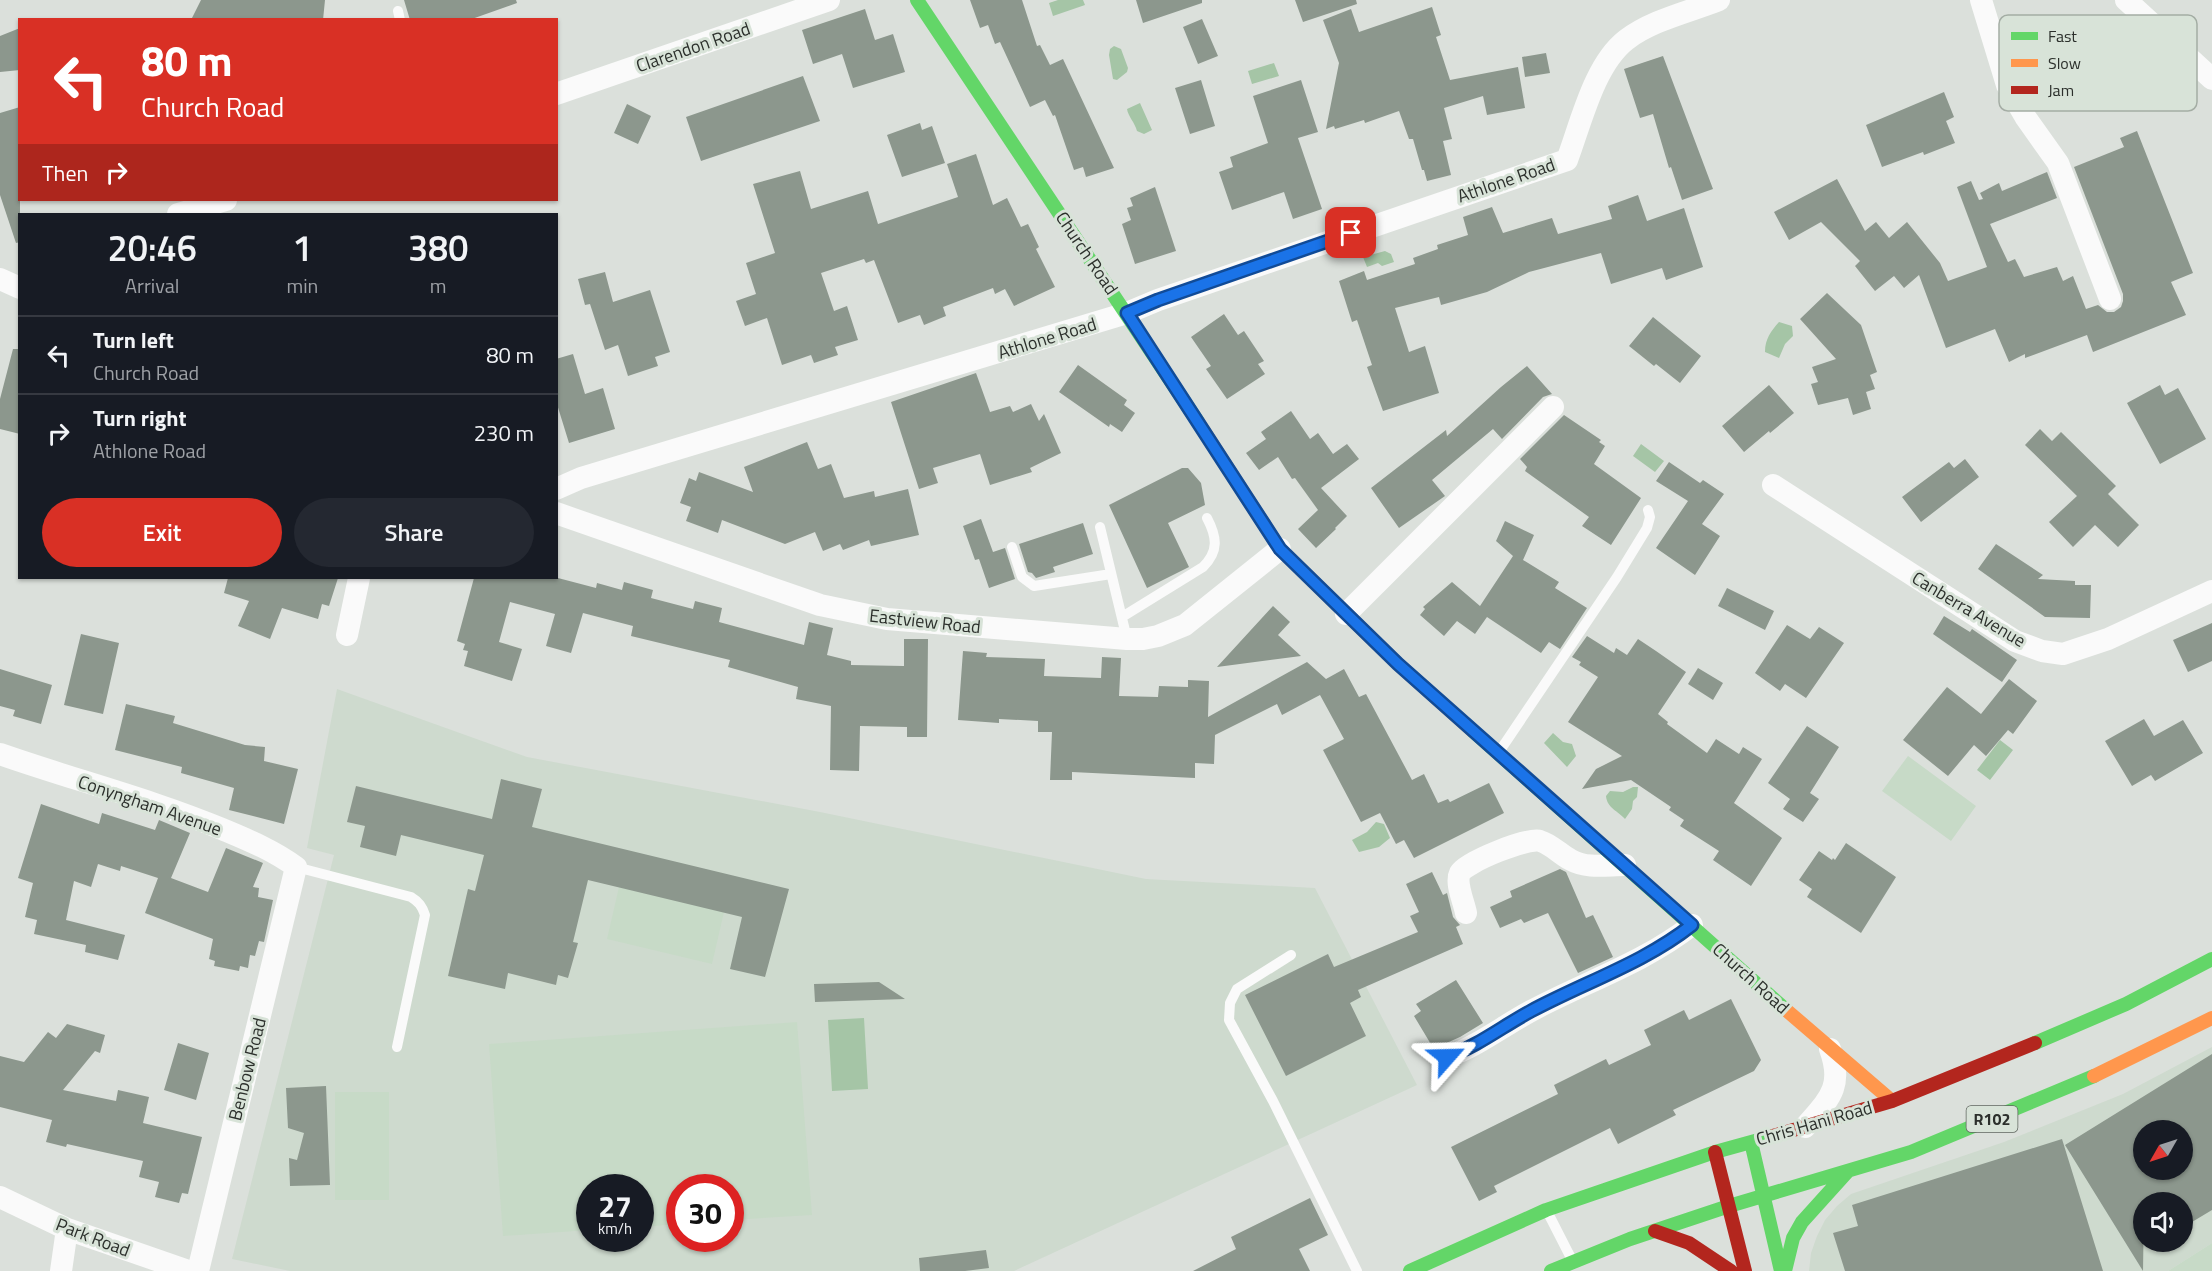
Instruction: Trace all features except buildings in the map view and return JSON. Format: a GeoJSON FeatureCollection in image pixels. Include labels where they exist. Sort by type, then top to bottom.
{"type":"FeatureCollection","features":[{"type":"Feature","properties":{"kind":"main road","name":"Church Road"},"geometry":{"type":"LineString","coordinates":[[917,0],[1127,313],[1280,549],[1398,664],[1830,1049],[1892,1101]]}},
{"type":"Feature","properties":{"kind":"main road","name":"Chris Hani Road"},"geometry":{"type":"LineString","coordinates":[[1410,1271],[1546,1210],[1715,1152],[1892,1101],[2004,1057],[2126,1004],[2212,959]]}},
{"type":"Feature","properties":{"kind":"main road","name":"R102"},"geometry":{"type":"LineString","coordinates":[[1551,1271],[1575,1267],[1655,1231],[1730,1206],[1911,1152],[2080,1083],[2212,1018]]}},
{"type":"Feature","properties":{"kind":"main road"},"geometry":{"type":"LineString","coordinates":[[1751,1142],[1783,1271]]}},
{"type":"Feature","properties":{"kind":"main road"},"geometry":{"type":"LineString","coordinates":[[1715,1152],[1745,1271]]}},
{"type":"Feature","properties":{"kind":"main road"},"geometry":{"type":"LineString","coordinates":[[1783,1271],[1793,1238],[1802,1222],[1848,1170]]}},
{"type":"Feature","properties":{"kind":"main road"},"geometry":{"type":"LineString","coordinates":[[1655,1231],[1689,1243],[1731,1271]]}},
{"type":"Feature","properties":{"kind":"street","name":"Clarendon Road"},"geometry":{"type":"LineString","coordinates":[[558,92],[829,0]]}},
{"type":"Feature","properties":{"kind":"street","name":"Athlone Road"},"geometry":{"type":"LineString","coordinates":[[558,488],[581,478],[1127,313],[1158,300],[1567,160],[1597,79],[1608,59],[1625,41],[1650,26],[1719,0]]}},
{"type":"Feature","properties":{"kind":"street"},"geometry":{"type":"LineString","coordinates":[[1981,0],[1999,59]]}},
{"type":"Feature","properties":{"kind":"street"},"geometry":{"type":"LineString","coordinates":[[2126,0],[2142,15]]}},
{"type":"Feature","properties":{"kind":"street"},"geometry":{"type":"LineString","coordinates":[[2197,65],[2212,79]]}},
{"type":"Feature","properties":{"kind":"street"},"geometry":{"type":"LineString","coordinates":[[2022,111],[2058,163],[2110,299]]}},
{"type":"Feature","properties":{"kind":"street"},"geometry":{"type":"LineString","coordinates":[[181,213],[223,201]]}},
{"type":"Feature","properties":{"kind":"street"},"geometry":{"type":"LineString","coordinates":[[1346,614],[1553,407]]}},
{"type":"Feature","properties":{"kind":"street","name":"Canberra Avenue"},"geometry":{"type":"LineString","coordinates":[[1773,485],[2015,641],[2042,651],[2063,654],[2081,649],[2149,621],[2212,591]]}},
{"type":"Feature","properties":{"kind":"street","name":"Eastview Road"},"geometry":{"type":"LineString","coordinates":[[558,514],[831,607],[886,619],[1124,628],[1143,639],[1158,636],[1185,625],[1280,549]]}},
{"type":"Feature","properties":{"kind":"street"},"geometry":{"type":"LineString","coordinates":[[347,635],[359,579]]}},
{"type":"Feature","properties":{"kind":"street","name":"Conyngham Avenue"},"geometry":{"type":"LineString","coordinates":[[0,754],[178,811],[271,850],[296,867]]}},
{"type":"Feature","properties":{"kind":"street"},"geometry":{"type":"LineString","coordinates":[[1466,913],[1459,882],[1462,870],[1475,861],[1525,842],[1540,841],[1572,861],[1587,866],[1625,865]]}},
{"type":"Feature","properties":{"kind":"street","name":"Benbow Road"},"geometry":{"type":"LineString","coordinates":[[198,1271],[296,867]]}},
{"type":"Feature","properties":{"kind":"street"},"geometry":{"type":"LineString","coordinates":[[1447,1057],[1497,1032],[1531,1011],[1658,950],[1692,925]]}},
{"type":"Feature","properties":{"kind":"street"},"geometry":{"type":"LineString","coordinates":[[1804,1128],[1830,1098],[1835,1088],[1835,1062],[1830,1049]]}},
{"type":"Feature","properties":{"kind":"street","name":"Park Road"},"geometry":{"type":"LineString","coordinates":[[0,1197],[67,1229],[188,1271]]}},
{"type":"Feature","properties":{"kind":"street"},"geometry":{"type":"LineString","coordinates":[[61,1271],[67,1229]]}},
{"type":"Feature","properties":{"kind":"lane"},"geometry":{"type":"LineString","coordinates":[[1499,753],[1617,577],[1647,528],[1650,517],[1648,510]]}},
{"type":"Feature","properties":{"kind":"lane"},"geometry":{"type":"LineString","coordinates":[[1100,527],[1124,628],[1209,561],[1215,549],[1216,540],[1207,518]]}},
{"type":"Feature","properties":{"kind":"lane"},"geometry":{"type":"LineString","coordinates":[[1012,547],[1022,578],[1034,585],[1111,574]]}},
{"type":"Feature","properties":{"kind":"lane"},"geometry":{"type":"LineString","coordinates":[[296,867],[419,901],[425,915],[398,1047]]}},
{"type":"Feature","properties":{"kind":"lane"},"geometry":{"type":"LineString","coordinates":[[1291,955],[1237,990],[1230,1003],[1230,1020],[1357,1271]]}},
{"type":"Feature","properties":{"kind":"lane"},"geometry":{"type":"LineString","coordinates":[[1546,1210],[1575,1267]]}},
{"type":"Feature","properties":{"kind":"shaded area"},"geometry":{"type":"Polygon","coordinates":[[[1058,0],[1083,0],[1085,5],[1053,16],[1049,3],[1058,0]]]}},
{"type":"Feature","properties":{"kind":"shaded area"},"geometry":{"type":"Polygon","coordinates":[[[1114,46],[1121,49],[1128,68],[1127,72],[1117,80],[1113,79],[1109,55],[1110,49],[1114,46]]]}},
{"type":"Feature","properties":{"kind":"shaded area"},"geometry":{"type":"Polygon","coordinates":[[[1274,63],[1279,76],[1252,84],[1248,71],[1274,63]]]}},
{"type":"Feature","properties":{"kind":"shaded area"},"geometry":{"type":"Polygon","coordinates":[[[1140,103],[1152,130],[1144,134],[1137,131],[1127,109],[1140,103]]]}},
{"type":"Feature","properties":{"kind":"shaded area"},"geometry":{"type":"Polygon","coordinates":[[[1385,251],[1391,254],[1394,262],[1382,266],[1378,263],[1367,267],[1363,257],[1385,251]]]}},
{"type":"Feature","properties":{"kind":"shaded area"},"geometry":{"type":"Polygon","coordinates":[[[1779,322],[1792,326],[1793,336],[1785,344],[1779,358],[1765,352],[1769,336],[1779,322]]]}},
{"type":"Feature","properties":{"kind":"shaded area"},"geometry":{"type":"Polygon","coordinates":[[[1641,444],[1664,461],[1655,472],[1633,456],[1641,444]]]}},
{"type":"Feature","properties":{"kind":"shaded area"},"geometry":{"type":"Polygon","coordinates":[[[337,689],[527,757],[820,812],[1146,879],[1315,888],[1417,1085],[1014,1271],[290,1271],[232,1259],[334,855],[307,848],[337,689]]]}},
{"type":"Feature","properties":{"kind":"shaded area"},"geometry":{"type":"Polygon","coordinates":[[[1553,733],[1563,742],[1572,744],[1576,756],[1567,767],[1544,743],[1553,733]]]}},
{"type":"Feature","properties":{"kind":"shaded area"},"geometry":{"type":"Polygon","coordinates":[[[2000,740],[2013,750],[1990,780],[1977,770],[2000,740]]]}},
{"type":"Feature","properties":{"kind":"shaded area"},"geometry":{"type":"Polygon","coordinates":[[[1908,756],[1976,806],[1951,841],[1882,791],[1908,756]]]}},
{"type":"Feature","properties":{"kind":"shaded area"},"geometry":{"type":"Polygon","coordinates":[[[1638,787],[1637,797],[1625,819],[1611,806],[1606,796],[1610,791],[1623,792],[1638,787]]]}},
{"type":"Feature","properties":{"kind":"shaded area"},"geometry":{"type":"Polygon","coordinates":[[[1376,822],[1384,824],[1390,838],[1379,847],[1359,852],[1352,840],[1367,832],[1376,822]]]}},
{"type":"Feature","properties":{"kind":"shaded area"},"geometry":{"type":"Polygon","coordinates":[[[619,887],[724,912],[712,964],[607,939],[619,887]]]}},
{"type":"Feature","properties":{"kind":"shaded area"},"geometry":{"type":"Polygon","coordinates":[[[864,1018],[868,1089],[832,1091],[828,1020],[864,1018]]]}},
{"type":"Feature","properties":{"kind":"shaded area"},"geometry":{"type":"Polygon","coordinates":[[[797,1022],[812,1215],[744,1219],[744,1174],[666,1174],[666,1225],[654,1226],[654,1174],[576,1174],[576,1231],[503,1236],[489,1044],[797,1022]]]}},
{"type":"Feature","properties":{"kind":"shaded area"},"geometry":{"type":"Polygon","coordinates":[[[2212,1047],[2212,1243],[2168,1271],[1809,1271],[1811,1253],[1825,1220],[1851,1194],[2004,1142],[2123,1094],[2212,1047]]]}},
{"type":"Feature","properties":{"kind":"shaded area"},"geometry":{"type":"Polygon","coordinates":[[[335,1092],[389,1092],[389,1200],[335,1200],[335,1092]]]}},
{"type":"Feature","properties":{"kind":"shaded area"},"geometry":{"type":"Polygon","coordinates":[[[2212,1243],[2212,1271],[2168,1271],[2212,1243]]]}},
{"type":"Feature","properties":{"kind":"traffic: fast"},"geometry":{"type":"LineString","coordinates":[[917,0],[1198,422]]}},
{"type":"Feature","properties":{"kind":"traffic: fast"},"geometry":{"type":"LineString","coordinates":[[1473,731],[1785,1009]]}},
{"type":"Feature","properties":{"kind":"traffic: fast"},"geometry":{"type":"LineString","coordinates":[[2035,1043],[2126,1004],[2212,959]]}},
{"type":"Feature","properties":{"kind":"traffic: fast"},"geometry":{"type":"LineString","coordinates":[[1551,1271],[1630,1239],[1729,1206],[1911,1152],[2094,1076]]}},
{"type":"Feature","properties":{"kind":"traffic: fast"},"geometry":{"type":"LineString","coordinates":[[1410,1271],[1546,1210],[1715,1152],[1773,1136]]}},
{"type":"Feature","properties":{"kind":"traffic: fast"},"geometry":{"type":"LineString","coordinates":[[1751,1142],[1781,1271]]}},
{"type":"Feature","properties":{"kind":"traffic: fast"},"geometry":{"type":"LineString","coordinates":[[1785,1271],[1793,1238],[1802,1222],[1848,1171]]}},
{"type":"Feature","properties":{"kind":"traffic: slow"},"geometry":{"type":"LineString","coordinates":[[1198,422],[1280,549],[1398,664],[1473,731]]}},
{"type":"Feature","properties":{"kind":"traffic: slow"},"geometry":{"type":"LineString","coordinates":[[1785,1009],[1892,1101]]}},
{"type":"Feature","properties":{"kind":"traffic: slow"},"geometry":{"type":"LineString","coordinates":[[2094,1076],[2212,1018]]}},
{"type":"Feature","properties":{"kind":"traffic: jam"},"geometry":{"type":"LineString","coordinates":[[1773,1136],[1892,1101],[2035,1043]]}},
{"type":"Feature","properties":{"kind":"traffic: jam"},"geometry":{"type":"LineString","coordinates":[[1715,1152],[1745,1271]]}},
{"type":"Feature","properties":{"kind":"traffic: jam"},"geometry":{"type":"LineString","coordinates":[[1655,1231],[1689,1243],[1731,1271]]}},
{"type":"Feature","properties":{"kind":"route"},"geometry":{"type":"LineString","coordinates":[[1351,233],[1158,300],[1127,313],[1280,549],[1398,664],[1692,925],[1658,950],[1531,1011],[1463,1051],[1447,1057]]}}]}
